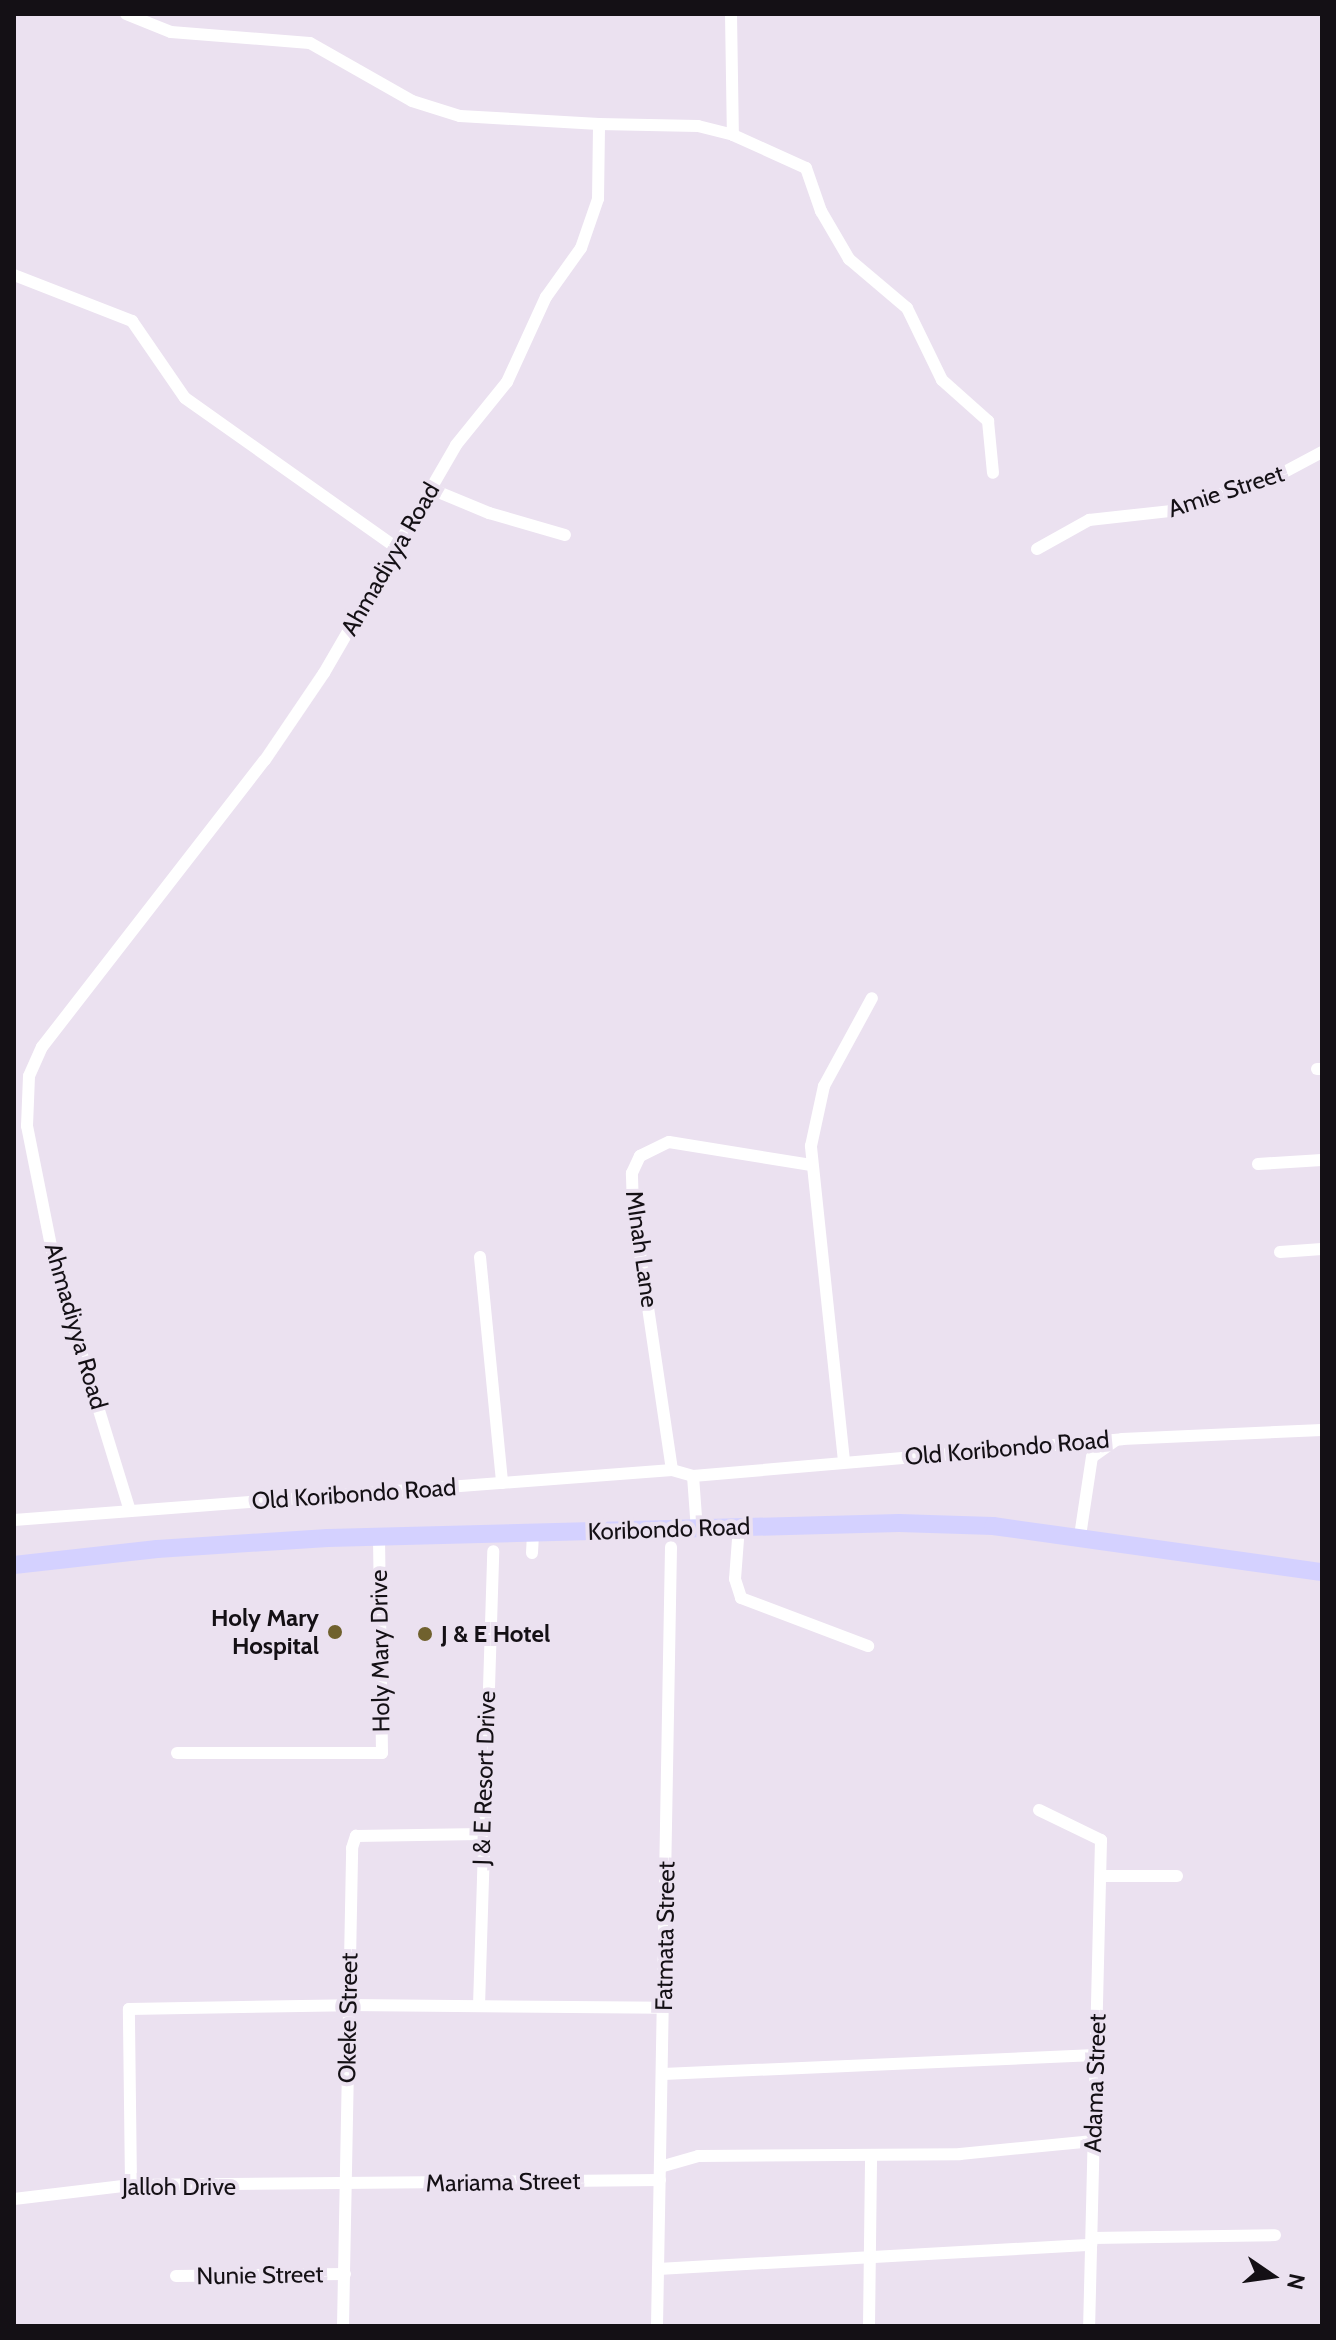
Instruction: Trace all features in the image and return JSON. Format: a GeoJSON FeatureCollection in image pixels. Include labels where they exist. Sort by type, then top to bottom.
{"type":"FeatureCollection","features":[{"type":"Feature","properties":{"kind":"highway","name":"Koribondo Road"},"geometry":{"type":"LineString","coordinates":[[14,1565],[157,1549],[379,1537],[899,1523],[1080,1536],[1322,1572]]}},
{"type":"Feature","properties":{"kind":"street"},"geometry":{"type":"LineString","coordinates":[[126,14],[171,32],[310,43],[412,101],[460,116],[698,126],[733,135],[806,168],[821,211],[849,259],[907,308],[942,380],[988,421],[993,473]]}},
{"type":"Feature","properties":{"kind":"street"},"geometry":{"type":"LineString","coordinates":[[731,14],[733,135]]}},
{"type":"Feature","properties":{"kind":"street","name":"Ahmadiyya Road"},"geometry":{"type":"LineString","coordinates":[[130,1511],[56,1271],[27,1126],[29,1076],[42,1047],[265,760],[324,673],[394,546],[456,445],[507,382],[546,297],[581,248],[598,199],[599,124]]}},
{"type":"Feature","properties":{"kind":"street"},"geometry":{"type":"LineString","coordinates":[[14,275],[132,321],[185,398],[394,546]]}},
{"type":"Feature","properties":{"kind":"street","name":"Amie Street"},"geometry":{"type":"LineString","coordinates":[[1037,549],[1089,520],[1170,511],[1277,476],[1322,452]]}},
{"type":"Feature","properties":{"kind":"street"},"geometry":{"type":"LineString","coordinates":[[431,489],[489,513],[565,535]]}},
{"type":"Feature","properties":{"kind":"street"},"geometry":{"type":"LineString","coordinates":[[844,1461],[811,1165],[813,1122],[824,1086],[872,998]]}},
{"type":"Feature","properties":{"kind":"street","name":"MInah Lane"},"geometry":{"type":"LineString","coordinates":[[672,1470],[633,1206],[632,1173],[640,1156],[669,1142],[811,1165]]}},
{"type":"Feature","properties":{"kind":"street"},"geometry":{"type":"LineString","coordinates":[[1258,1164],[1322,1160]]}},
{"type":"Feature","properties":{"kind":"street"},"geometry":{"type":"LineString","coordinates":[[1280,1252],[1322,1249]]}},
{"type":"Feature","properties":{"kind":"street"},"geometry":{"type":"LineString","coordinates":[[480,1257],[502,1483]]}},
{"type":"Feature","properties":{"kind":"street","name":"Old Koribondo Road"},"geometry":{"type":"LineString","coordinates":[[14,1520],[672,1470],[693,1476],[1122,1439],[1322,1430]]}},
{"type":"Feature","properties":{"kind":"street"},"geometry":{"type":"LineString","coordinates":[[1080,1536],[1092,1457],[1122,1439]]}},
{"type":"Feature","properties":{"kind":"street"},"geometry":{"type":"LineString","coordinates":[[693,1476],[697,1530]]}},
{"type":"Feature","properties":{"kind":"street"},"geometry":{"type":"LineString","coordinates":[[739,1526],[735,1579],[741,1598],[868,1646]]}},
{"type":"Feature","properties":{"kind":"street"},"geometry":{"type":"LineString","coordinates":[[532,1553],[533,1533]]}},
{"type":"Feature","properties":{"kind":"street","name":"Holy Mary Drive"},"geometry":{"type":"LineString","coordinates":[[177,1753],[382,1753],[379,1537]]}},
{"type":"Feature","properties":{"kind":"street","name":"Fatmata Street"},"geometry":{"type":"LineString","coordinates":[[657,2326],[671,1547]]}},
{"type":"Feature","properties":{"kind":"street","name":"J & E Resort Drive"},"geometry":{"type":"LineString","coordinates":[[479,2006],[481,1834],[493,1551]]}},
{"type":"Feature","properties":{"kind":"street","name":"Adama Street"},"geometry":{"type":"LineString","coordinates":[[1039,1810],[1101,1840],[1089,2326]]}},
{"type":"Feature","properties":{"kind":"street","name":"Okeke Street"},"geometry":{"type":"LineString","coordinates":[[343,2326],[348,2005],[356,1836],[481,1834]]}},
{"type":"Feature","properties":{"kind":"street"},"geometry":{"type":"LineString","coordinates":[[1101,1876],[1177,1876]]}},
{"type":"Feature","properties":{"kind":"street"},"geometry":{"type":"LineString","coordinates":[[131,2185],[129,2009],[348,2005],[664,2008]]}},
{"type":"Feature","properties":{"kind":"street"},"geometry":{"type":"LineString","coordinates":[[663,2074],[1096,2055]]}},
{"type":"Feature","properties":{"kind":"street","name":"Mariama Street"},"geometry":{"type":"LineString","coordinates":[[345,2185],[660,2174],[698,2156],[871,2157],[1093,2141]]}},
{"type":"Feature","properties":{"kind":"street"},"geometry":{"type":"LineString","coordinates":[[869,2326],[871,2157]]}},
{"type":"Feature","properties":{"kind":"street","name":"Jalloh Drive"},"geometry":{"type":"LineString","coordinates":[[14,2199],[131,2185],[345,2185]]}},
{"type":"Feature","properties":{"kind":"street"},"geometry":{"type":"LineString","coordinates":[[658,2269],[870,2254],[1275,2235]]}},
{"type":"Feature","properties":{"kind":"street","name":"Nunie Street"},"geometry":{"type":"LineString","coordinates":[[176,2276],[345,2274]]}},
{"type":"Feature","properties":{"kind":"place","name":"Holy Mary Hospital"},"geometry":{"type":"Point","coordinates":[335,1632]}},
{"type":"Feature","properties":{"kind":"place","name":"J & E Hotel"},"geometry":{"type":"Point","coordinates":[425,1634]}}]}
